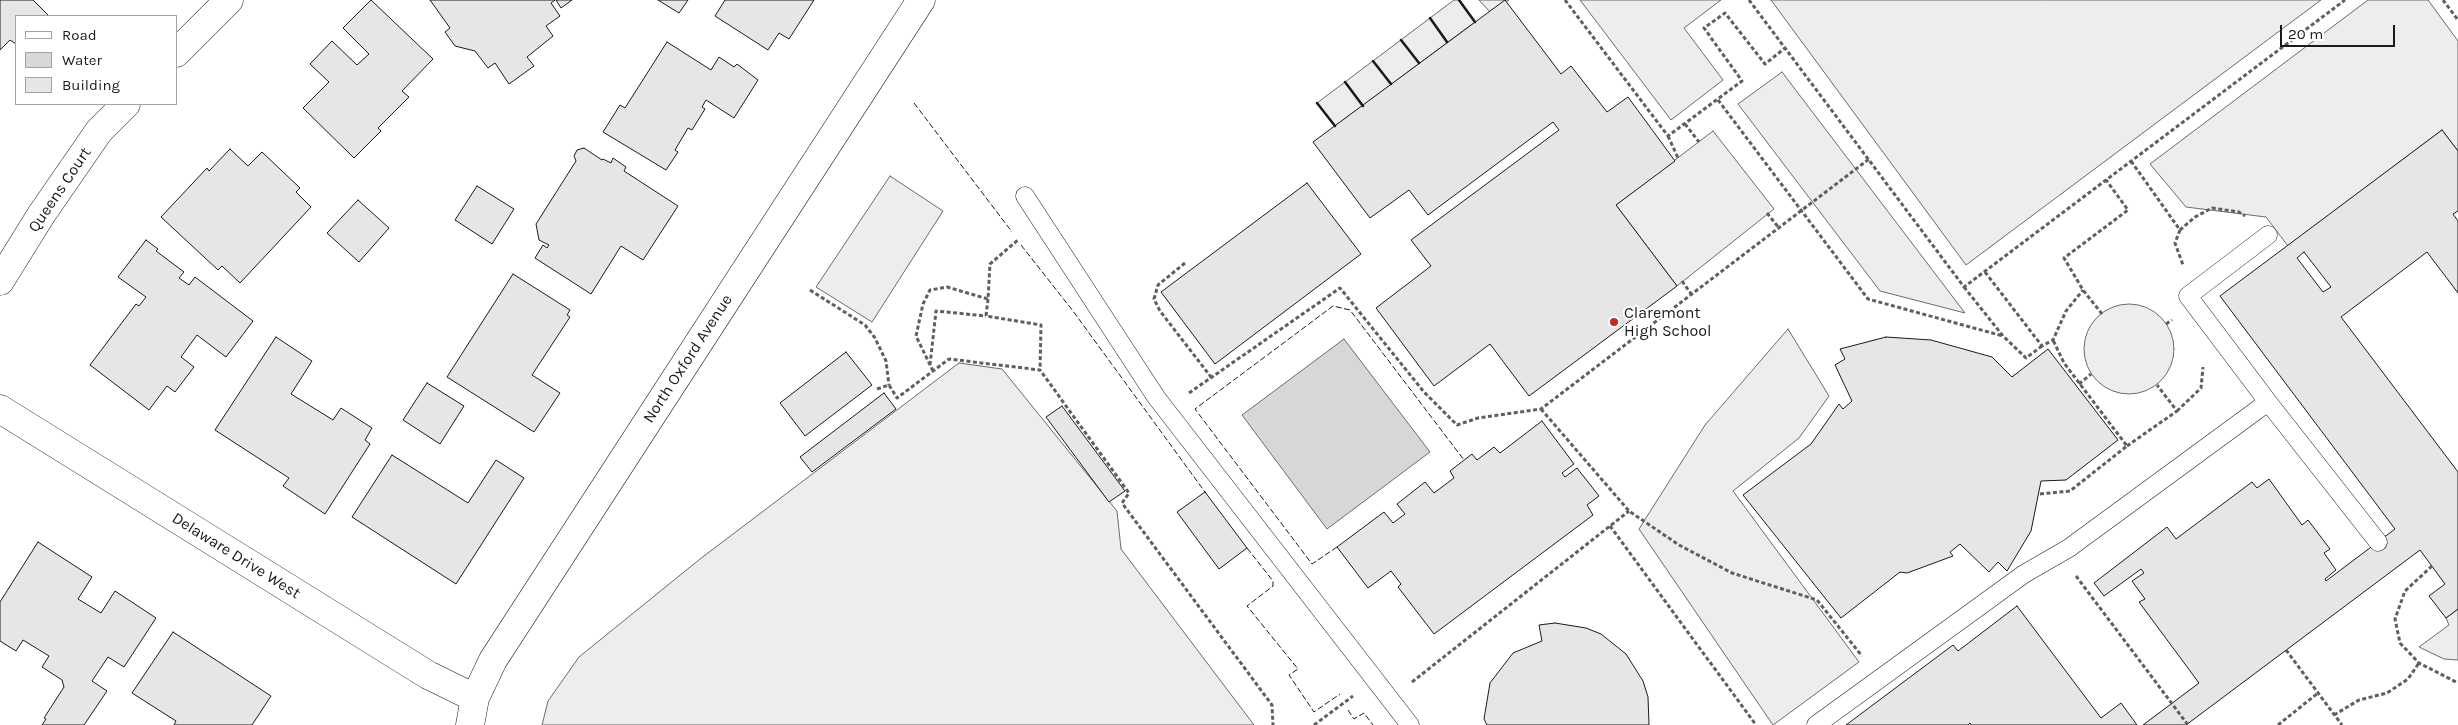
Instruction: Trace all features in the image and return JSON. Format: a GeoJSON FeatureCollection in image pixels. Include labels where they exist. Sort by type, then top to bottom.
{"type":"FeatureCollection","features":[{"type":"Feature","properties":{"kind":"street"},"geometry":{"type":"LineString","coordinates":[[178,51],[229,0]]}},
{"type":"Feature","properties":{"kind":"street","name":"North Oxford Avenue"},"geometry":{"type":"LineString","coordinates":[[470,725],[475,698],[493,660],[921,0]]}},
{"type":"Feature","properties":{"kind":"street","name":"Queens Court"},"geometry":{"type":"LineString","coordinates":[[0,281],[99,131],[125,105]]}},
{"type":"Feature","properties":{"kind":"street","name":"Delaware Drive West"},"geometry":{"type":"LineString","coordinates":[[0,410],[428,675],[475,698]]}},
{"type":"Feature","properties":{"kind":"lane"},"geometry":{"type":"LineString","coordinates":[[1025,196],[1166,410],[1410,725]]}},
{"type":"Feature","properties":{"kind":"lane"},"geometry":{"type":"LineString","coordinates":[[2268,235],[2188,296],[2378,542]]}},
{"type":"Feature","properties":{"kind":"lane"},"geometry":{"type":"LineString","coordinates":[[1816,725],[2024,574],[2059,554],[2268,402]]}},
{"type":"Feature","properties":{"kind":"path"},"geometry":{"type":"LineString","coordinates":[[1565,0],[1668,136],[1678,158]]}},
{"type":"Feature","properties":{"kind":"path"},"geometry":{"type":"LineString","coordinates":[[1749,0],[1964,287],[2002,336],[2026,358],[2053,340],[2066,311],[2083,290]]}},
{"type":"Feature","properties":{"kind":"path"},"geometry":{"type":"LineString","coordinates":[[1964,287],[2345,0]]}},
{"type":"Feature","properties":{"kind":"path"},"geometry":{"type":"LineString","coordinates":[[2443,0],[2458,20]]}},
{"type":"Feature","properties":{"kind":"path"},"geometry":{"type":"LineString","coordinates":[[1668,136],[1742,81],[1704,28],[1724,13],[1765,64],[1785,48]]}},
{"type":"Feature","properties":{"kind":"path"},"geometry":{"type":"LineString","coordinates":[[1718,100],[1868,299],[2002,336]]}},
{"type":"Feature","properties":{"kind":"path"},"geometry":{"type":"LineString","coordinates":[[1685,124],[1699,142]]}},
{"type":"Feature","properties":{"kind":"path"},"geometry":{"type":"LineString","coordinates":[[1166,410],[1340,288],[1424,392],[1458,425],[1478,418],[1541,409],[1868,160]]}},
{"type":"Feature","properties":{"kind":"path"},"geometry":{"type":"LineString","coordinates":[[2131,162],[2180,230],[2194,217],[2212,208],[2239,212],[2256,222],[2268,235]]}},
{"type":"Feature","properties":{"kind":"path"},"geometry":{"type":"LineString","coordinates":[[2102,314],[2083,290],[2064,258],[2128,210],[2106,180]]}},
{"type":"Feature","properties":{"kind":"path"},"geometry":{"type":"LineString","coordinates":[[1768,213],[1780,228]]}},
{"type":"Feature","properties":{"kind":"path"},"geometry":{"type":"LineString","coordinates":[[986,316],[990,264],[1040,220]]}},
{"type":"Feature","properties":{"kind":"path"},"geometry":{"type":"LineString","coordinates":[[1185,263],[1158,285],[1154,299],[1160,311],[1211,377]]}},
{"type":"Feature","properties":{"kind":"path"},"geometry":{"type":"LineString","coordinates":[[1985,272],[2042,346]]}},
{"type":"Feature","properties":{"kind":"path"},"geometry":{"type":"LineString","coordinates":[[1682,281],[1692,295]]}},
{"type":"Feature","properties":{"kind":"path"},"geometry":{"type":"LineString","coordinates":[[933,371],[916,336],[923,304],[930,290],[947,287],[988,299]]}},
{"type":"Feature","properties":{"kind":"path"},"geometry":{"type":"LineString","coordinates":[[810,290],[865,325],[875,338],[886,361],[889,385],[897,398],[949,359],[1040,370]]}},
{"type":"Feature","properties":{"kind":"path"},"geometry":{"type":"LineString","coordinates":[[930,366],[936,311],[986,316],[1041,325],[1040,370],[1130,493],[1122,503],[1272,705],[1273,725]]}},
{"type":"Feature","properties":{"kind":"path"},"geometry":{"type":"LineString","coordinates":[[2053,340],[2064,363],[2127,446]]}},
{"type":"Feature","properties":{"kind":"path"},"geometry":{"type":"LineString","coordinates":[[2040,494],[2070,491],[2127,446],[2177,411],[2201,388],[2204,366],[2210,349],[2222,341]]}},
{"type":"Feature","properties":{"kind":"path"},"geometry":{"type":"LineString","coordinates":[[2080,384],[2091,374]]}},
{"type":"Feature","properties":{"kind":"path"},"geometry":{"type":"LineString","coordinates":[[877,389],[889,385]]}},
{"type":"Feature","properties":{"kind":"path"},"geometry":{"type":"LineString","coordinates":[[2157,385],[2177,411]]}},
{"type":"Feature","properties":{"kind":"path"},"geometry":{"type":"LineString","coordinates":[[1541,409],[1630,511],[1679,545],[1732,573],[1817,600],[1880,678]]}},
{"type":"Feature","properties":{"kind":"path"},"geometry":{"type":"LineString","coordinates":[[1411,683],[1630,511]]}},
{"type":"Feature","properties":{"kind":"path"},"geometry":{"type":"LineString","coordinates":[[1610,526],[1756,725]]}},
{"type":"Feature","properties":{"kind":"path"},"geometry":{"type":"LineString","coordinates":[[2059,554],[2188,725]]}},
{"type":"Feature","properties":{"kind":"path"},"geometry":{"type":"LineString","coordinates":[[2432,566],[2405,591],[2395,619],[2400,643],[2419,663],[2458,683]]}},
{"type":"Feature","properties":{"kind":"path"},"geometry":{"type":"LineString","coordinates":[[2286,650],[2342,725]]}},
{"type":"Feature","properties":{"kind":"path"},"geometry":{"type":"LineString","coordinates":[[2334,715],[2359,700],[2387,693],[2408,679],[2419,663]]}},
{"type":"Feature","properties":{"kind":"path"},"geometry":{"type":"LineString","coordinates":[[1314,725],[1360,692]]}},
{"type":"Feature","properties":{"kind":"path"},"geometry":{"type":"LineString","coordinates":[[2278,725],[2318,693]]}},
{"type":"Feature","properties":{"kind":"shaded area"},"geometry":{"type":"Polygon","coordinates":[[[1454,0],[1459,0],[1475,22],[1335,126],[1317,103],[1454,0]]]}},
{"type":"Feature","properties":{"kind":"shaded area"},"geometry":{"type":"Polygon","coordinates":[[[1479,0],[1509,0],[1491,13],[1479,0]]]}},
{"type":"Feature","properties":{"kind":"shaded area"},"geometry":{"type":"Polygon","coordinates":[[[1580,0],[1721,0],[1684,28],[1723,80],[1671,120],[1580,0]]]}},
{"type":"Feature","properties":{"kind":"shaded area"},"geometry":{"type":"Polygon","coordinates":[[[1771,0],[2321,0],[1966,265],[1771,0]]]}},
{"type":"Feature","properties":{"kind":"shaded area"},"geometry":{"type":"Polygon","coordinates":[[[2368,0],[2428,0],[2458,41],[2458,151],[2442,130],[2288,246],[2266,217],[2186,207],[2150,164],[2368,0]]]}},
{"type":"Feature","properties":{"kind":"shaded area"},"geometry":{"type":"Polygon","coordinates":[[[1782,72],[1965,313],[1880,291],[1738,104],[1782,72]]]}},
{"type":"Feature","properties":{"kind":"shaded area"},"geometry":{"type":"Polygon","coordinates":[[[1713,131],[1774,209],[1677,286],[1616,205],[1713,131]]]}},
{"type":"Feature","properties":{"kind":"shaded area"},"geometry":{"type":"Polygon","coordinates":[[[890,176],[943,211],[872,322],[816,287],[890,176]]]}},
{"type":"Feature","properties":{"kind":"shaded area"},"geometry":{"type":"Polygon","coordinates":[[[2129,304],[2146,308],[2161,317],[2170,332],[2174,349],[2170,366],[2161,381],[2146,390],[2129,394],[2112,390],[2097,381],[2088,366],[2084,349],[2088,332],[2097,317],[2112,308],[2129,304]]]}},
{"type":"Feature","properties":{"kind":"shaded area"},"geometry":{"type":"Polygon","coordinates":[[[1788,329],[1829,396],[1799,438],[1733,491],[1859,662],[1773,725],[1639,529],[1705,425],[1788,329]]]}},
{"type":"Feature","properties":{"kind":"shaded area"},"geometry":{"type":"Polygon","coordinates":[[[959,363],[1002,369],[1117,511],[1121,549],[1254,725],[542,725],[548,701],[579,657],[700,559],[959,363]]]}},
{"type":"Feature","properties":{"kind":"shaded area"},"geometry":{"type":"Polygon","coordinates":[[[2458,609],[2458,660],[2444,659],[2419,647],[2449,625],[2446,618],[2458,609]]]}},
{"type":"Feature","properties":{"kind":"water"},"geometry":{"type":"Polygon","coordinates":[[[1344,339],[1430,452],[1327,529],[1242,415],[1344,339]]]}},
{"type":"Feature","properties":{"kind":"building"},"geometry":{"type":"Polygon","coordinates":[[[0,0],[33,0],[48,15],[15,15],[15,43],[10,40],[0,50],[0,0]]]}},
{"type":"Feature","properties":{"kind":"building"},"geometry":{"type":"Polygon","coordinates":[[[371,0],[433,59],[402,91],[409,97],[378,128],[381,131],[354,158],[303,108],[329,82],[310,64],[332,41],[357,65],[369,54],[343,28],[371,0]]]}},
{"type":"Feature","properties":{"kind":"building"},"geometry":{"type":"Polygon","coordinates":[[[430,0],[555,0],[551,3],[560,16],[546,26],[553,36],[527,57],[534,66],[509,84],[495,63],[488,68],[475,51],[455,46],[445,32],[450,28],[430,0]]]}},
{"type":"Feature","properties":{"kind":"building"},"geometry":{"type":"Polygon","coordinates":[[[556,0],[572,0],[561,8],[556,0]]]}},
{"type":"Feature","properties":{"kind":"building"},"geometry":{"type":"Polygon","coordinates":[[[658,0],[688,0],[679,13],[658,0]]]}},
{"type":"Feature","properties":{"kind":"building"},"geometry":{"type":"Polygon","coordinates":[[[725,0],[814,0],[789,39],[779,33],[768,50],[715,16],[725,0]]]}},
{"type":"Feature","properties":{"kind":"building"},"geometry":{"type":"Polygon","coordinates":[[[1505,0],[1561,74],[1571,66],[1607,112],[1628,97],[1675,161],[1616,205],[1677,286],[1529,396],[1490,344],[1434,386],[1376,308],[1431,266],[1411,240],[1559,130],[1553,122],[1428,215],[1409,190],[1370,218],[1313,142],[1505,0]]]}},
{"type":"Feature","properties":{"kind":"building"},"geometry":{"type":"Polygon","coordinates":[[[667,42],[711,70],[719,57],[734,67],[737,64],[758,80],[734,118],[706,100],[702,107],[705,109],[692,130],[688,128],[675,150],[678,152],[666,170],[603,132],[620,105],[625,108],[667,42]]]}},
{"type":"Feature","properties":{"kind":"building"},"geometry":{"type":"Polygon","coordinates":[[[2442,130],[2458,151],[2458,211],[2453,214],[2458,221],[2458,293],[2427,252],[2341,317],[2458,472],[2458,609],[2446,618],[2429,596],[2445,584],[2420,550],[2186,725],[2143,725],[2199,683],[2139,602],[2145,599],[2132,581],[2144,573],[2141,569],[2104,596],[2094,583],[2167,527],[2176,539],[2252,482],[2257,488],[2269,479],[2302,525],[2308,520],[2330,549],[2324,553],[2336,570],[2325,579],[2326,581],[2395,529],[2220,296],[2442,130]],[[2304,252],[2297,258],[2323,292],[2331,287],[2304,252]]]}},
{"type":"Feature","properties":{"kind":"building"},"geometry":{"type":"Polygon","coordinates":[[[584,148],[602,160],[611,163],[613,158],[626,167],[624,171],[678,206],[643,260],[621,246],[591,294],[535,258],[543,245],[547,248],[549,245],[539,240],[536,224],[576,161],[574,156],[577,150],[584,148]]]}},
{"type":"Feature","properties":{"kind":"building"},"geometry":{"type":"Polygon","coordinates":[[[230,149],[248,166],[262,152],[300,188],[296,192],[311,207],[240,283],[222,266],[218,270],[161,217],[207,168],[209,171],[230,149]]]}},
{"type":"Feature","properties":{"kind":"building"},"geometry":{"type":"Polygon","coordinates":[[[1307,183],[1361,254],[1215,364],[1161,292],[1307,183]]]}},
{"type":"Feature","properties":{"kind":"building"},"geometry":{"type":"Polygon","coordinates":[[[477,186],[514,209],[492,244],[455,220],[477,186]]]}},
{"type":"Feature","properties":{"kind":"building"},"geometry":{"type":"Polygon","coordinates":[[[358,200],[389,228],[359,262],[327,233],[358,200]]]}},
{"type":"Feature","properties":{"kind":"building"},"geometry":{"type":"Polygon","coordinates":[[[146,240],[158,249],[156,251],[184,272],[179,278],[189,285],[195,277],[253,321],[226,357],[197,335],[181,357],[194,367],[175,392],[167,386],[149,410],[90,365],[136,304],[139,306],[146,297],[118,277],[146,240]]]}},
{"type":"Feature","properties":{"kind":"building"},"geometry":{"type":"Polygon","coordinates":[[[513,274],[570,310],[567,315],[570,317],[532,375],[560,393],[534,432],[447,377],[513,274]]]}},
{"type":"Feature","properties":{"kind":"building"},"geometry":{"type":"Polygon","coordinates":[[[276,337],[312,361],[291,394],[333,420],[341,408],[372,428],[365,440],[370,444],[325,514],[283,486],[289,478],[215,430],[276,337]]]}},
{"type":"Feature","properties":{"kind":"building"},"geometry":{"type":"Polygon","coordinates":[[[1886,337],[1931,340],[1992,357],[2012,377],[2048,349],[2118,440],[2066,480],[2041,481],[2031,531],[2007,571],[1998,562],[1989,572],[1960,544],[1950,552],[1953,556],[1907,573],[1900,572],[1841,618],[1743,495],[1811,444],[1839,404],[1843,409],[1852,401],[1835,365],[1845,359],[1840,349],[1886,337]]]}},
{"type":"Feature","properties":{"kind":"building"},"geometry":{"type":"Polygon","coordinates":[[[846,352],[872,385],[805,436],[780,403],[846,352]]]}},
{"type":"Feature","properties":{"kind":"building"},"geometry":{"type":"Polygon","coordinates":[[[427,383],[464,406],[440,444],[403,420],[427,383]]]}},
{"type":"Feature","properties":{"kind":"building"},"geometry":{"type":"Polygon","coordinates":[[[884,393],[896,409],[812,472],[800,457],[884,393]]]}},
{"type":"Feature","properties":{"kind":"building"},"geometry":{"type":"Polygon","coordinates":[[[1062,406],[1125,491],[1109,502],[1046,417],[1062,406]]]}},
{"type":"Feature","properties":{"kind":"building"},"geometry":{"type":"Polygon","coordinates":[[[1542,421],[1574,464],[1562,473],[1565,477],[1577,468],[1599,496],[1587,505],[1593,515],[1434,634],[1398,587],[1401,584],[1391,571],[1368,588],[1337,547],[1384,512],[1393,523],[1405,514],[1397,504],[1425,482],[1434,493],[1454,478],[1450,471],[1472,454],[1477,460],[1494,447],[1500,453],[1542,421]]]}},
{"type":"Feature","properties":{"kind":"building"},"geometry":{"type":"Polygon","coordinates":[[[392,455],[468,503],[496,460],[524,478],[456,584],[352,517],[392,455]]]}},
{"type":"Feature","properties":{"kind":"building"},"geometry":{"type":"Polygon","coordinates":[[[1205,492],[1247,548],[1219,569],[1177,512],[1205,492]]]}},
{"type":"Feature","properties":{"kind":"building"},"geometry":{"type":"Polygon","coordinates":[[[38,542],[92,577],[78,599],[101,613],[115,591],[156,618],[124,667],[108,657],[92,681],[107,691],[84,725],[42,725],[46,719],[44,718],[64,687],[62,680],[42,667],[49,656],[23,640],[16,651],[0,641],[0,602],[38,542]]]}},
{"type":"Feature","properties":{"kind":"building"},"geometry":{"type":"Polygon","coordinates":[[[2017,606],[2101,718],[2121,703],[2137,725],[1971,725],[1970,723],[1968,725],[1846,725],[1953,645],[1958,651],[2017,606]]]}},
{"type":"Feature","properties":{"kind":"building"},"geometry":{"type":"Polygon","coordinates":[[[1555,623],[1586,628],[1601,634],[1626,654],[1643,681],[1648,697],[1649,725],[1487,725],[1484,719],[1490,683],[1513,653],[1542,641],[1539,625],[1555,623]]]}},
{"type":"Feature","properties":{"kind":"building"},"geometry":{"type":"Polygon","coordinates":[[[173,632],[271,696],[252,725],[174,725],[176,721],[132,693],[173,632]]]}},
{"type":"Feature","properties":{"kind":"fence"},"geometry":{"type":"LineString","coordinates":[[914,103],[1012,232]]}},
{"type":"Feature","properties":{"kind":"fence"},"geometry":{"type":"LineString","coordinates":[[1021,245],[1073,311],[1205,492]]}},
{"type":"Feature","properties":{"kind":"fence"},"geometry":{"type":"LineString","coordinates":[[1337,547],[1312,564],[1195,409],[1333,306],[1350,310],[1464,460]]}},
{"type":"Feature","properties":{"kind":"fence"},"geometry":{"type":"LineString","coordinates":[[1247,548],[1273,581],[1273,586],[1247,606],[1298,669],[1289,675],[1314,712],[1340,694]]}},
{"type":"Feature","properties":{"kind":"fence"},"geometry":{"type":"LineString","coordinates":[[1348,710],[1354,719],[1364,713],[1373,725]]}},
{"type":"Feature","properties":{"kind":"wall"},"geometry":{"type":"LineString","coordinates":[[1459,0],[1475,22]]}},
{"type":"Feature","properties":{"kind":"wall"},"geometry":{"type":"LineString","coordinates":[[1430,18],[1447,42]]}},
{"type":"Feature","properties":{"kind":"wall"},"geometry":{"type":"LineString","coordinates":[[1401,40],[1419,63]]}},
{"type":"Feature","properties":{"kind":"wall"},"geometry":{"type":"LineString","coordinates":[[1373,61],[1391,84]]}},
{"type":"Feature","properties":{"kind":"wall"},"geometry":{"type":"LineString","coordinates":[[1345,82],[1363,106]]}},
{"type":"Feature","properties":{"kind":"wall"},"geometry":{"type":"LineString","coordinates":[[1317,103],[1335,126]]}},
{"type":"Feature","properties":{"kind":"place","name":"Claremont High School"},"geometry":{"type":"Point","coordinates":[1614,322]}}]}
